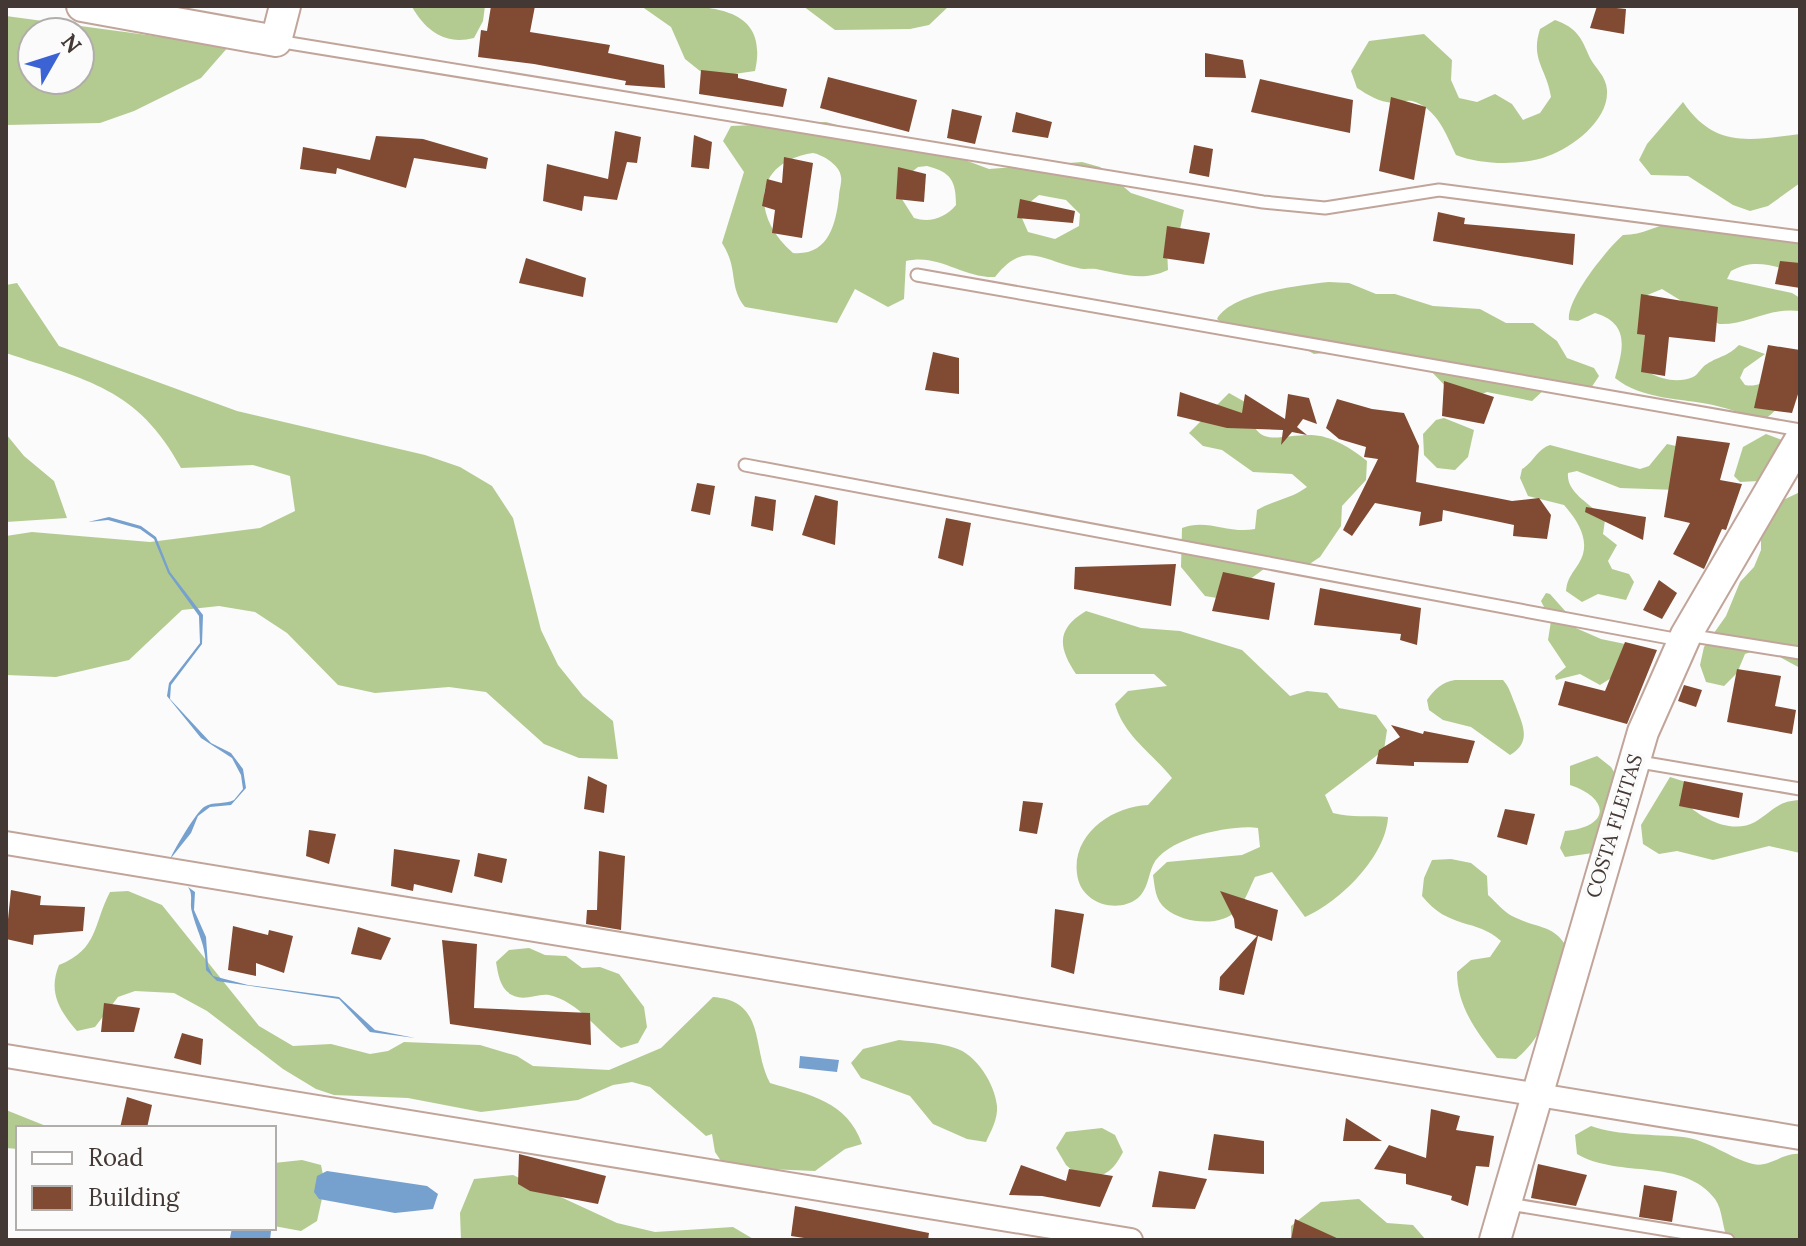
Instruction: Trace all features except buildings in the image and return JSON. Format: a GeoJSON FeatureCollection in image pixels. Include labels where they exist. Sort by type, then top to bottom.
{"type":"FeatureCollection","features":[{"type":"Feature","properties":{"kind":"main road"},"geometry":{"type":"LineString","coordinates":[[82,6],[276,41],[285,6]]}},
{"type":"Feature","properties":{"kind":"main road","name":"COSTA FLEITAS"},"geometry":{"type":"LineString","coordinates":[[1495,1240],[1643,732],[1685,638],[1787,474],[1800,440]]}},
{"type":"Feature","properties":{"kind":"street"},"geometry":{"type":"LineString","coordinates":[[6,843],[1800,1138]]}},
{"type":"Feature","properties":{"kind":"street"},"geometry":{"type":"LineString","coordinates":[[6,1056],[1131,1240]]}},
{"type":"Feature","properties":{"kind":"lane"},"geometry":{"type":"LineString","coordinates":[[276,41],[1263,202],[1325,208],[1439,190],[1800,237]]}},
{"type":"Feature","properties":{"kind":"lane"},"geometry":{"type":"LineString","coordinates":[[917,275],[1800,430]]}},
{"type":"Feature","properties":{"kind":"lane"},"geometry":{"type":"LineString","coordinates":[[745,465],[1685,638],[1800,653]]}},
{"type":"Feature","properties":{"kind":"lane"},"geometry":{"type":"LineString","coordinates":[[1634,761],[1800,789]]}},
{"type":"Feature","properties":{"kind":"lane"},"geometry":{"type":"LineString","coordinates":[[1504,1203],[1728,1240]]}},
{"type":"Feature","properties":{"kind":"green space"},"geometry":{"type":"Polygon","coordinates":[[[485,6],[483,21],[474,38],[464,40],[446,38],[431,30],[412,7],[485,6]]]}},
{"type":"Feature","properties":{"kind":"green space"},"geometry":{"type":"Polygon","coordinates":[[[641,6],[707,8],[741,19],[752,31],[757,48],[755,71],[720,76],[700,71],[685,59],[671,27],[641,6]]]}},
{"type":"Feature","properties":{"kind":"green space"},"geometry":{"type":"Polygon","coordinates":[[[803,6],[949,6],[929,25],[910,29],[835,30],[803,6]]]}},
{"type":"Feature","properties":{"kind":"green space"},"geometry":{"type":"Polygon","coordinates":[[[6,16],[16,17],[16,96],[96,96],[96,28],[229,46],[201,78],[134,111],[100,123],[6,125],[6,16]]]}},
{"type":"Feature","properties":{"kind":"green space"},"geometry":{"type":"Polygon","coordinates":[[[1555,20],[1568,26],[1581,39],[1605,81],[1606,101],[1588,131],[1558,152],[1538,159],[1515,163],[1489,162],[1456,155],[1440,123],[1428,109],[1412,101],[1393,103],[1374,98],[1357,88],[1351,71],[1369,41],[1424,34],[1452,60],[1451,80],[1459,98],[1477,102],[1495,94],[1512,104],[1523,120],[1540,113],[1551,97],[1538,57],[1537,40],[1540,29],[1555,20]]]}},
{"type":"Feature","properties":{"kind":"green space"},"geometry":{"type":"Polygon","coordinates":[[[1683,102],[1708,128],[1735,138],[1800,134],[1800,183],[1768,206],[1750,211],[1733,205],[1688,176],[1651,175],[1639,160],[1647,144],[1683,102]]]}},
{"type":"Feature","properties":{"kind":"green space"},"geometry":{"type":"Polygon","coordinates":[[[826,122],[954,156],[989,169],[1082,162],[1100,167],[1131,193],[1184,210],[1179,234],[1167,249],[1168,270],[1150,276],[1080,269],[1044,258],[1025,256],[1006,265],[995,277],[918,259],[906,261],[904,299],[888,307],[855,289],[837,323],[745,307],[737,292],[722,243],[744,172],[723,141],[731,126],[826,122]],[[817,154],[793,158],[778,167],[769,179],[764,193],[765,208],[779,239],[793,253],[805,253],[822,244],[832,228],[841,177],[834,165],[817,154]],[[927,166],[918,167],[903,179],[900,196],[914,218],[931,220],[956,205],[955,190],[947,175],[927,166]],[[1039,195],[1024,207],[1021,216],[1028,232],[1055,239],[1079,226],[1080,214],[1066,200],[1039,195]]]}},
{"type":"Feature","properties":{"kind":"green space"},"geometry":{"type":"Polygon","coordinates":[[[1677,221],[1800,236],[1800,272],[1757,264],[1731,271],[1727,279],[1792,293],[1800,298],[1800,311],[1778,311],[1740,322],[1719,324],[1662,289],[1645,296],[1650,373],[1660,377],[1677,380],[1693,377],[1705,365],[1739,345],[1765,354],[1744,369],[1740,378],[1745,385],[1759,384],[1770,377],[1786,353],[1800,350],[1790,389],[1778,407],[1763,420],[1713,405],[1637,391],[1615,378],[1622,340],[1615,324],[1595,313],[1578,321],[1569,320],[1580,288],[1623,235],[1677,221]]]}},
{"type":"Feature","properties":{"kind":"green space"},"geometry":{"type":"Polygon","coordinates":[[[1329,282],[1349,283],[1376,294],[1395,294],[1433,306],[1480,309],[1506,323],[1533,323],[1557,341],[1567,358],[1594,368],[1599,376],[1591,388],[1546,388],[1532,401],[1487,392],[1469,399],[1452,393],[1427,367],[1333,352],[1314,354],[1289,340],[1224,325],[1217,319],[1225,310],[1251,297],[1285,288],[1329,282]]]}},
{"type":"Feature","properties":{"kind":"green space"},"geometry":{"type":"Polygon","coordinates":[[[17,283],[59,346],[237,411],[425,455],[460,467],[492,486],[513,518],[541,630],[558,665],[583,696],[613,721],[618,759],[579,758],[544,744],[486,692],[449,687],[375,693],[338,685],[287,633],[255,612],[219,606],[182,610],[129,660],[56,677],[6,675],[6,536],[32,532],[150,542],[260,528],[295,511],[290,476],[253,465],[181,468],[147,420],[128,404],[85,380],[6,353],[6,285],[17,283]]]}},
{"type":"Feature","properties":{"kind":"green space"},"geometry":{"type":"Polygon","coordinates":[[[1229,393],[1245,402],[1255,428],[1261,434],[1268,437],[1326,437],[1367,461],[1366,480],[1342,506],[1341,526],[1320,557],[1305,567],[1268,566],[1223,599],[1205,596],[1181,567],[1182,528],[1209,525],[1236,530],[1255,529],[1257,510],[1307,487],[1292,474],[1253,472],[1222,450],[1203,446],[1189,433],[1229,393]]]}},
{"type":"Feature","properties":{"kind":"green space"},"geometry":{"type":"Polygon","coordinates":[[[1444,418],[1474,430],[1468,457],[1455,470],[1437,468],[1424,455],[1423,434],[1436,420],[1444,418]]]}},
{"type":"Feature","properties":{"kind":"green space"},"geometry":{"type":"Polygon","coordinates":[[[6,434],[24,456],[54,481],[67,518],[6,522],[6,434]]]}},
{"type":"Feature","properties":{"kind":"green space"},"geometry":{"type":"Polygon","coordinates":[[[1766,434],[1787,442],[1778,480],[1740,482],[1734,476],[1743,447],[1766,434]]]}},
{"type":"Feature","properties":{"kind":"green space"},"geometry":{"type":"Polygon","coordinates":[[[1667,444],[1676,446],[1677,490],[1620,488],[1577,471],[1568,473],[1571,487],[1605,520],[1603,534],[1617,545],[1608,561],[1612,569],[1629,574],[1634,582],[1626,600],[1598,594],[1582,602],[1566,591],[1569,579],[1583,555],[1582,532],[1564,505],[1528,496],[1520,478],[1522,469],[1550,445],[1640,469],[1649,466],[1667,444]]]}},
{"type":"Feature","properties":{"kind":"green space"},"geometry":{"type":"Polygon","coordinates":[[[1800,492],[1800,668],[1763,648],[1745,654],[1737,673],[1724,686],[1706,682],[1700,665],[1704,647],[1726,616],[1740,582],[1754,567],[1761,550],[1761,531],[1781,501],[1800,492]]]}},
{"type":"Feature","properties":{"kind":"green space"},"geometry":{"type":"Polygon","coordinates":[[[1546,593],[1566,612],[1569,625],[1601,639],[1625,644],[1616,675],[1600,685],[1580,674],[1556,680],[1555,676],[1566,667],[1548,640],[1551,621],[1541,601],[1546,593]]]}},
{"type":"Feature","properties":{"kind":"green space"},"geometry":{"type":"Polygon","coordinates":[[[1086,611],[1141,628],[1180,631],[1242,650],[1290,696],[1307,691],[1327,693],[1339,708],[1376,715],[1387,730],[1384,750],[1325,795],[1333,813],[1388,817],[1379,847],[1346,889],[1305,917],[1272,872],[1255,877],[1240,907],[1222,919],[1202,922],[1182,918],[1162,905],[1156,894],[1153,875],[1167,862],[1242,855],[1260,847],[1258,828],[1247,827],[1201,835],[1171,847],[1160,855],[1153,865],[1146,887],[1130,903],[1112,906],[1087,895],[1078,879],[1077,864],[1086,837],[1096,826],[1120,811],[1148,805],[1172,778],[1131,735],[1115,704],[1128,691],[1167,686],[1154,674],[1076,674],[1070,664],[1063,647],[1065,632],[1086,611]]]}},
{"type":"Feature","properties":{"kind":"green space"},"geometry":{"type":"Polygon","coordinates":[[[1455,680],[1503,680],[1523,725],[1524,738],[1517,750],[1510,755],[1471,727],[1443,720],[1429,710],[1427,700],[1432,693],[1455,680]]]}},
{"type":"Feature","properties":{"kind":"green space"},"geometry":{"type":"Polygon","coordinates":[[[1597,756],[1611,767],[1625,790],[1593,853],[1565,857],[1560,848],[1565,831],[1591,824],[1600,811],[1593,797],[1570,785],[1570,766],[1597,756]]]}},
{"type":"Feature","properties":{"kind":"green space"},"geometry":{"type":"Polygon","coordinates":[[[1670,777],[1689,783],[1684,801],[1690,807],[1707,819],[1726,826],[1746,826],[1780,804],[1800,800],[1800,853],[1769,846],[1713,860],[1677,851],[1659,854],[1643,844],[1641,825],[1670,777]]]}},
{"type":"Feature","properties":{"kind":"green space"},"geometry":{"type":"Polygon","coordinates":[[[1451,859],[1471,863],[1487,876],[1488,895],[1503,909],[1512,916],[1554,933],[1572,957],[1556,999],[1536,1038],[1516,1059],[1497,1058],[1469,1018],[1458,984],[1457,972],[1471,960],[1490,957],[1501,941],[1482,929],[1442,914],[1422,896],[1424,878],[1432,860],[1451,859]]]}},
{"type":"Feature","properties":{"kind":"green space"},"geometry":{"type":"Polygon","coordinates":[[[128,891],[162,905],[259,1026],[293,1046],[331,1044],[370,1054],[388,1051],[404,1042],[480,1045],[517,1056],[533,1066],[609,1070],[661,1048],[713,997],[730,1000],[742,1007],[750,1017],[770,1083],[813,1096],[837,1109],[847,1118],[862,1144],[845,1149],[815,1171],[725,1167],[715,1152],[712,1134],[706,1136],[650,1087],[632,1082],[613,1085],[578,1100],[481,1112],[408,1098],[334,1095],[316,1089],[283,1069],[207,1011],[174,993],[135,991],[118,997],[95,1027],[77,1031],[57,1000],[55,984],[59,965],[72,959],[88,943],[110,892],[128,891]]]}},
{"type":"Feature","properties":{"kind":"green space"},"geometry":{"type":"Polygon","coordinates":[[[529,948],[545,955],[566,956],[582,968],[600,967],[619,974],[644,1007],[647,1027],[638,1043],[621,1048],[578,1010],[559,998],[544,995],[522,998],[508,992],[500,981],[496,962],[509,950],[529,948]]]}},
{"type":"Feature","properties":{"kind":"green space"},"geometry":{"type":"Polygon","coordinates":[[[899,1040],[948,1046],[963,1051],[977,1063],[993,1088],[997,1106],[986,1142],[967,1139],[933,1124],[910,1096],[861,1078],[851,1063],[863,1049],[899,1040]]]}},
{"type":"Feature","properties":{"kind":"green space"},"geometry":{"type":"Polygon","coordinates":[[[6,1110],[46,1126],[16,1126],[16,1149],[6,1148],[6,1110]]]}},
{"type":"Feature","properties":{"kind":"green space"},"geometry":{"type":"Polygon","coordinates":[[[1591,1126],[1625,1133],[1692,1139],[1759,1165],[1800,1154],[1800,1240],[1728,1240],[1718,1203],[1702,1186],[1669,1173],[1612,1166],[1577,1154],[1575,1135],[1591,1126]]]}},
{"type":"Feature","properties":{"kind":"green space"},"geometry":{"type":"Polygon","coordinates":[[[1102,1128],[1115,1135],[1123,1152],[1106,1172],[1081,1178],[1066,1165],[1056,1148],[1066,1132],[1102,1128]]]}},
{"type":"Feature","properties":{"kind":"green space"},"geometry":{"type":"Polygon","coordinates":[[[302,1160],[321,1165],[325,1185],[317,1221],[301,1231],[276,1226],[276,1163],[302,1160]]]}},
{"type":"Feature","properties":{"kind":"green space"},"geometry":{"type":"Polygon","coordinates":[[[513,1175],[617,1223],[655,1232],[733,1227],[755,1240],[461,1240],[460,1213],[474,1179],[513,1175]]]}},
{"type":"Feature","properties":{"kind":"green space"},"geometry":{"type":"Polygon","coordinates":[[[1359,1199],[1387,1223],[1413,1225],[1426,1240],[1291,1240],[1291,1226],[1321,1202],[1359,1199]]]}},
{"type":"Feature","properties":{"kind":"water"},"geometry":{"type":"Polygon","coordinates":[[[109,517],[141,526],[156,537],[170,572],[203,615],[202,644],[171,685],[170,699],[211,743],[231,753],[243,769],[246,788],[231,805],[210,807],[198,816],[191,833],[171,858],[185,832],[204,807],[234,800],[243,789],[241,775],[232,758],[201,738],[167,696],[169,683],[200,643],[199,616],[168,573],[154,539],[140,529],[108,520],[88,522],[109,517]]]}},
{"type":"Feature","properties":{"kind":"water"},"geometry":{"type":"Polygon","coordinates":[[[188,887],[195,892],[194,910],[206,937],[208,966],[213,976],[248,985],[339,997],[375,1030],[415,1038],[370,1032],[339,999],[217,981],[206,970],[205,953],[188,887]]]}},
{"type":"Feature","properties":{"kind":"water"},"geometry":{"type":"Polygon","coordinates":[[[800,1056],[839,1060],[837,1072],[799,1068],[800,1056]]]}},
{"type":"Feature","properties":{"kind":"water"},"geometry":{"type":"Polygon","coordinates":[[[327,1171],[427,1186],[438,1194],[433,1209],[395,1213],[319,1199],[314,1192],[317,1176],[327,1171]]]}},
{"type":"Feature","properties":{"kind":"water"},"geometry":{"type":"Polygon","coordinates":[[[232,1230],[271,1231],[270,1240],[230,1238],[232,1230]]]}}]}
